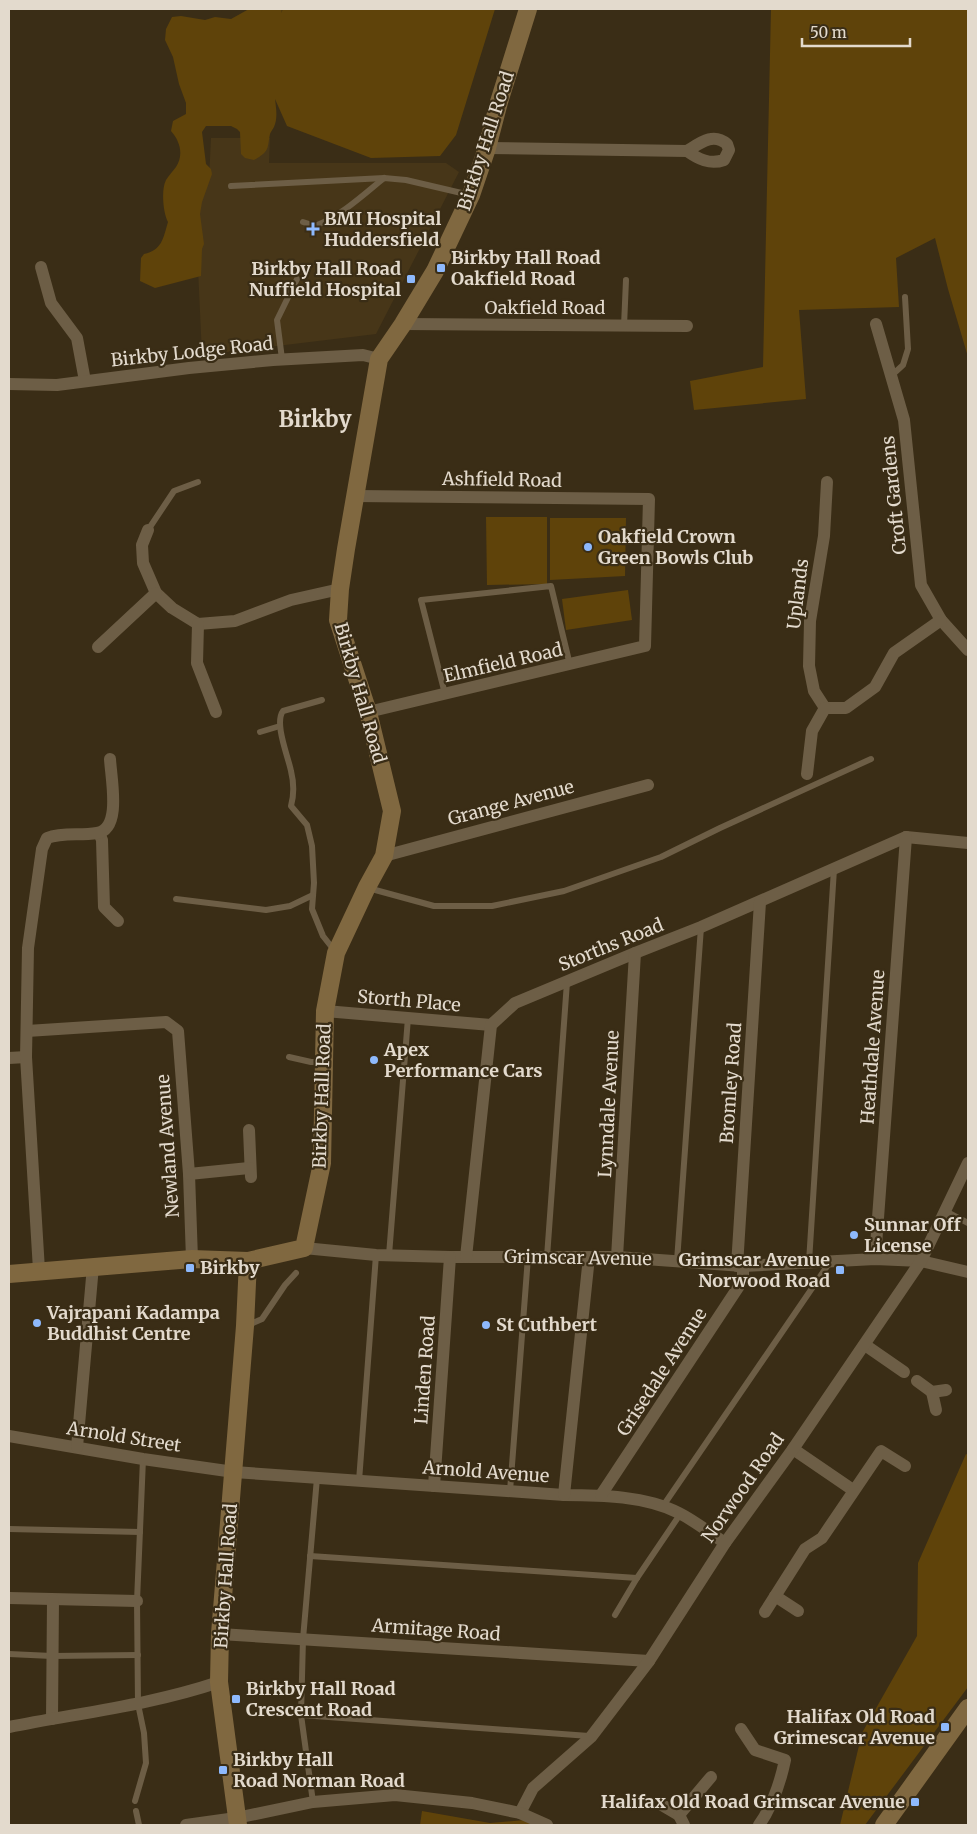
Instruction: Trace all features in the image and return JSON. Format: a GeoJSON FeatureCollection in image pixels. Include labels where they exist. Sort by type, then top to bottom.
{"type":"FeatureCollection","features":[{"type":"Feature","properties":{"kind":"street","name":"Birkby Hall Road"},"geometry":{"type":"LineString","coordinates":[[304,1248],[322,1163],[324,1011],[336,953],[384,856],[392,811],[368,712],[338,620],[340,589],[379,359],[435,271],[471,195],[487,148],[499,102],[528,9]]}},
{"type":"Feature","properties":{"kind":"street"},"geometry":{"type":"LineString","coordinates":[[487,148],[687,151]]}},
{"type":"Feature","properties":{"kind":"street"},"geometry":{"type":"LineString","coordinates":[[41,267],[51,303],[78,338],[85,382]]}},
{"type":"Feature","properties":{"kind":"street","name":"Oakfield Road"},"geometry":{"type":"LineString","coordinates":[[403,324],[687,326]]}},
{"type":"Feature","properties":{"kind":"street","name":"Croft Gardens"},"geometry":{"type":"LineString","coordinates":[[876,324],[904,420],[921,585],[941,620],[968,650]]}},
{"type":"Feature","properties":{"kind":"street","name":"Birkby Lodge Road"},"geometry":{"type":"LineString","coordinates":[[9,384],[57,385],[189,368],[282,359],[363,355],[379,359]]}},
{"type":"Feature","properties":{"kind":"street","name":"Uplands"},"geometry":{"type":"LineString","coordinates":[[825,708],[814,691],[809,666],[810,630],[824,536],[828,482]]}},
{"type":"Feature","properties":{"kind":"street","name":"Ashfield Road"},"geometry":{"type":"LineString","coordinates":[[355,496],[649,499],[645,646]]}},
{"type":"Feature","properties":{"kind":"street"},"geometry":{"type":"LineString","coordinates":[[148,530],[142,545],[143,563],[156,593],[172,608],[198,624],[235,621],[291,600],[340,589]]}},
{"type":"Feature","properties":{"kind":"street"},"geometry":{"type":"LineString","coordinates":[[98,647],[156,593]]}},
{"type":"Feature","properties":{"kind":"street"},"geometry":{"type":"LineString","coordinates":[[807,774],[812,731],[825,708],[846,708],[874,687],[894,653],[941,620]]}},
{"type":"Feature","properties":{"kind":"street"},"geometry":{"type":"LineString","coordinates":[[198,624],[197,663],[216,712]]}},
{"type":"Feature","properties":{"kind":"street","name":"Elmfield Road"},"geometry":{"type":"LineString","coordinates":[[368,712],[645,646]]}},
{"type":"Feature","properties":{"kind":"street"},"geometry":{"type":"LineString","coordinates":[[39,1270],[26,1057],[28,948],[42,849],[46,838],[56,835],[99,833],[109,828],[113,816],[110,760]]}},
{"type":"Feature","properties":{"kind":"street","name":"Grange Avenue"},"geometry":{"type":"LineString","coordinates":[[384,856],[648,785]]}},
{"type":"Feature","properties":{"kind":"street"},"geometry":{"type":"LineString","coordinates":[[99,833],[102,840],[104,907],[118,921]]}},
{"type":"Feature","properties":{"kind":"street"},"geometry":{"type":"LineString","coordinates":[[906,837],[968,844]]}},
{"type":"Feature","properties":{"kind":"street","name":"Storths Road"},"geometry":{"type":"LineString","coordinates":[[491,1025],[515,1003],[760,902],[906,837]]}},
{"type":"Feature","properties":{"kind":"street","name":"Heathdale Avenue"},"geometry":{"type":"LineString","coordinates":[[875,1259],[906,837]]}},
{"type":"Feature","properties":{"kind":"street","name":"Bromley Road"},"geometry":{"type":"LineString","coordinates":[[740,1266],[760,902]]}},
{"type":"Feature","properties":{"kind":"street","name":"Lynndale Avenue"},"geometry":{"type":"LineString","coordinates":[[618,1257],[635,953]]}},
{"type":"Feature","properties":{"kind":"street","name":"Storth Place"},"geometry":{"type":"LineString","coordinates":[[324,1011],[491,1025]]}},
{"type":"Feature","properties":{"kind":"street","name":"Newland Avenue"},"geometry":{"type":"LineString","coordinates":[[27,1031],[166,1022],[178,1031],[189,1174],[192,1259]]}},
{"type":"Feature","properties":{"kind":"street"},"geometry":{"type":"LineString","coordinates":[[466,1257],[491,1025]]}},
{"type":"Feature","properties":{"kind":"street"},"geometry":{"type":"LineString","coordinates":[[9,1058],[26,1057]]}},
{"type":"Feature","properties":{"kind":"street"},"geometry":{"type":"LineString","coordinates":[[189,1174],[250,1172],[249,1130]]}},
{"type":"Feature","properties":{"kind":"street","name":"Norwood Road"},"geometry":{"type":"LineString","coordinates":[[520,1813],[533,1788],[591,1736],[649,1661],[725,1543],[793,1449],[921,1260],[968,1163]]}},
{"type":"Feature","properties":{"kind":"street","name":"Grimscar Avenue"},"geometry":{"type":"LineString","coordinates":[[9,1274],[39,1270],[192,1259],[248,1261],[304,1248],[376,1255],[618,1257],[740,1266],[875,1259],[921,1260],[968,1272]]}},
{"type":"Feature","properties":{"kind":"street","name":"Linden Road"},"geometry":{"type":"LineString","coordinates":[[434,1486],[450,1257]]}},
{"type":"Feature","properties":{"kind":"street"},"geometry":{"type":"LineString","coordinates":[[564,1495],[589,1257]]}},
{"type":"Feature","properties":{"kind":"street","name":"Birkby Hall Road"},"geometry":{"type":"LineString","coordinates":[[237,1822],[219,1682],[220,1634],[245,1326],[248,1261]]}},
{"type":"Feature","properties":{"kind":"street"},"geometry":{"type":"LineString","coordinates":[[77,1447],[93,1266]]}},
{"type":"Feature","properties":{"kind":"street","name":"Grisedale Avenue"},"geometry":{"type":"LineString","coordinates":[[601,1495],[743,1280],[740,1266]]}},
{"type":"Feature","properties":{"kind":"street"},"geometry":{"type":"LineString","coordinates":[[865,1345],[904,1372]]}},
{"type":"Feature","properties":{"kind":"street"},"geometry":{"type":"LineString","coordinates":[[917,1381],[932,1392],[936,1410]]}},
{"type":"Feature","properties":{"kind":"street"},"geometry":{"type":"LineString","coordinates":[[932,1392],[946,1390]]}},
{"type":"Feature","properties":{"kind":"street","name":"Arnold Street"},"geometry":{"type":"LineString","coordinates":[[9,1436],[143,1460],[234,1472]]}},
{"type":"Feature","properties":{"kind":"street"},"geometry":{"type":"LineString","coordinates":[[793,1449],[853,1490]]}},
{"type":"Feature","properties":{"kind":"street"},"geometry":{"type":"LineString","coordinates":[[765,1612],[805,1549],[822,1538],[881,1451],[906,1466]]}},
{"type":"Feature","properties":{"kind":"street","name":"Arnold Avenue"},"geometry":{"type":"LineString","coordinates":[[234,1472],[564,1495],[601,1495],[663,1506],[681,1513],[725,1543]]}},
{"type":"Feature","properties":{"kind":"street"},"geometry":{"type":"LineString","coordinates":[[775,1596],[798,1611]]}},
{"type":"Feature","properties":{"kind":"street"},"geometry":{"type":"LineString","coordinates":[[9,1598],[137,1601]]}},
{"type":"Feature","properties":{"kind":"street"},"geometry":{"type":"LineString","coordinates":[[52,1718],[53,1600]]}},
{"type":"Feature","properties":{"kind":"street","name":"Armitage Road"},"geometry":{"type":"LineString","coordinates":[[220,1634],[649,1661]]}},
{"type":"Feature","properties":{"kind":"street"},"geometry":{"type":"LineString","coordinates":[[9,1727],[138,1704],[184,1694],[219,1682]]}},
{"type":"Feature","properties":{"kind":"street"},"geometry":{"type":"LineString","coordinates":[[884,1825],[968,1708]]}},
{"type":"Feature","properties":{"kind":"street"},"geometry":{"type":"LineString","coordinates":[[741,1730],[755,1750],[785,1760],[780,1781],[769,1811],[759,1825]]}},
{"type":"Feature","properties":{"kind":"street"},"geometry":{"type":"LineString","coordinates":[[662,1805],[682,1820],[712,1778]]}},
{"type":"Feature","properties":{"kind":"street"},"geometry":{"type":"LineString","coordinates":[[186,1825],[237,1822],[313,1802],[395,1795],[472,1803],[520,1813],[547,1825]]}},
{"type":"Feature","properties":{"kind":"lane"},"geometry":{"type":"LineString","coordinates":[[231,186],[384,178],[406,180],[471,195]]}},
{"type":"Feature","properties":{"kind":"lane"},"geometry":{"type":"LineString","coordinates":[[303,222],[315,226],[329,220],[355,204],[384,178]]}},
{"type":"Feature","properties":{"kind":"lane"},"geometry":{"type":"LineString","coordinates":[[282,359],[277,320],[297,279]]}},
{"type":"Feature","properties":{"kind":"lane"},"geometry":{"type":"LineString","coordinates":[[624,326],[626,280]]}},
{"type":"Feature","properties":{"kind":"lane"},"geometry":{"type":"LineString","coordinates":[[891,376],[903,365],[908,349],[905,298]]}},
{"type":"Feature","properties":{"kind":"lane"},"geometry":{"type":"LineString","coordinates":[[148,530],[174,491],[198,482]]}},
{"type":"Feature","properties":{"kind":"lane"},"geometry":{"type":"LineString","coordinates":[[445,694],[421,600],[551,586],[570,665]]}},
{"type":"Feature","properties":{"kind":"lane"},"geometry":{"type":"LineString","coordinates":[[322,700],[283,711],[279,720],[292,772],[293,796],[291,806],[307,825],[312,846],[312,909],[324,936],[336,953]]}},
{"type":"Feature","properties":{"kind":"lane"},"geometry":{"type":"LineString","coordinates":[[260,732],[280,726]]}},
{"type":"Feature","properties":{"kind":"lane"},"geometry":{"type":"LineString","coordinates":[[367,887],[434,906],[492,906],[564,892],[661,857],[871,759]]}},
{"type":"Feature","properties":{"kind":"lane"},"geometry":{"type":"LineString","coordinates":[[809,1262],[834,869]]}},
{"type":"Feature","properties":{"kind":"lane"},"geometry":{"type":"LineString","coordinates":[[176,899],[266,910],[290,906],[313,895]]}},
{"type":"Feature","properties":{"kind":"lane"},"geometry":{"type":"LineString","coordinates":[[678,1261],[701,927]]}},
{"type":"Feature","properties":{"kind":"lane"},"geometry":{"type":"LineString","coordinates":[[547,1257],[567,982]]}},
{"type":"Feature","properties":{"kind":"lane"},"geometry":{"type":"LineString","coordinates":[[389,1255],[408,1018]]}},
{"type":"Feature","properties":{"kind":"lane"},"geometry":{"type":"LineString","coordinates":[[290,1057],[311,1062],[323,1062]]}},
{"type":"Feature","properties":{"kind":"lane"},"geometry":{"type":"LineString","coordinates":[[945,1211],[968,1223]]}},
{"type":"Feature","properties":{"kind":"lane"},"geometry":{"type":"LineString","coordinates":[[359,1481],[376,1255]]}},
{"type":"Feature","properties":{"kind":"lane"},"geometry":{"type":"LineString","coordinates":[[510,1491],[528,1257]]}},
{"type":"Feature","properties":{"kind":"lane"},"geometry":{"type":"LineString","coordinates":[[663,1506],[831,1261]]}},
{"type":"Feature","properties":{"kind":"lane"},"geometry":{"type":"LineString","coordinates":[[245,1326],[262,1319],[285,1284],[296,1273]]}},
{"type":"Feature","properties":{"kind":"lane"},"geometry":{"type":"LineString","coordinates":[[135,1801],[146,1763],[144,1733],[138,1704],[137,1601],[143,1460]]}},
{"type":"Feature","properties":{"kind":"lane"},"geometry":{"type":"LineString","coordinates":[[313,1802],[301,1715],[303,1639],[317,1478]]}},
{"type":"Feature","properties":{"kind":"lane"},"geometry":{"type":"LineString","coordinates":[[615,1615],[637,1578],[681,1513]]}},
{"type":"Feature","properties":{"kind":"lane"},"geometry":{"type":"LineString","coordinates":[[9,1529],[140,1532]]}},
{"type":"Feature","properties":{"kind":"lane"},"geometry":{"type":"LineString","coordinates":[[310,1556],[637,1578]]}},
{"type":"Feature","properties":{"kind":"lane"},"geometry":{"type":"LineString","coordinates":[[9,1654],[52,1656],[138,1655]]}},
{"type":"Feature","properties":{"kind":"lane"},"geometry":{"type":"LineString","coordinates":[[301,1715],[591,1736]]}},
{"type":"Feature","properties":{"kind":"lane"},"geometry":{"type":"LineString","coordinates":[[136,1811],[139,1825]]}},
{"type":"Feature","properties":{"kind":"shaded area"},"geometry":{"type":"Polygon","coordinates":[[[249,9],[282,9],[281,13],[283,9],[495,9],[456,135],[440,156],[371,158],[287,126],[275,99],[276,120],[270,134],[267,149],[254,160],[245,158],[241,154],[240,132],[237,129],[231,126],[206,126],[202,132],[206,164],[211,169],[212,174],[202,202],[200,214],[204,244],[202,249],[201,276],[155,288],[140,281],[141,258],[144,254],[158,247],[165,234],[168,222],[163,201],[164,184],[180,158],[179,144],[171,131],[173,121],[186,114],[186,103],[179,84],[173,57],[165,40],[166,29],[172,17],[181,16],[205,20],[215,17],[231,19],[249,9]]]}},
{"type":"Feature","properties":{"kind":"shaded area"},"geometry":{"type":"Polygon","coordinates":[[[771,9],[968,9],[968,357],[935,238],[896,258],[899,307],[799,310],[806,399],[694,410],[690,381],[763,367],[771,9]]]}},
{"type":"Feature","properties":{"kind":"shaded area","name":"BMI Hospital Huddersfield"},"geometry":{"type":"Polygon","coordinates":[[[211,138],[270,138],[269,163],[446,163],[459,172],[376,334],[202,355],[194,182],[209,180],[211,138]]]}},
{"type":"Feature","properties":{"kind":"shaded area"},"geometry":{"type":"Polygon","coordinates":[[[486,517],[547,517],[547,584],[487,585],[486,517]]]}},
{"type":"Feature","properties":{"kind":"shaded area","name":"Oakfield Crown Green Bowls Club"},"geometry":{"type":"Polygon","coordinates":[[[550,518],[626,518],[625,576],[550,580],[550,518]]]}},
{"type":"Feature","properties":{"kind":"shaded area"},"geometry":{"type":"Polygon","coordinates":[[[628,590],[632,620],[566,630],[562,599],[628,590]]]}},
{"type":"Feature","properties":{"kind":"shaded area"},"geometry":{"type":"Polygon","coordinates":[[[966,1454],[968,1455],[968,1687],[865,1825],[840,1825],[862,1733],[917,1636],[918,1563],[966,1454]]]}},
{"type":"Feature","properties":{"kind":"shaded area"},"geometry":{"type":"Polygon","coordinates":[[[422,1811],[490,1823],[525,1820],[536,1825],[420,1825],[422,1811]]]}},
{"type":"Feature","properties":{"kind":"place","name":"BMI Hospital Huddersfield"},"geometry":{"type":"Point","coordinates":[313,229]}},
{"type":"Feature","properties":{"kind":"place","name":"Birkby Hall Road Oakfield Road"},"geometry":{"type":"Point","coordinates":[441,268]}},
{"type":"Feature","properties":{"kind":"place","name":"Birkby Hall Road Nuffield Hospital"},"geometry":{"type":"Point","coordinates":[411,279]}},
{"type":"Feature","properties":{"kind":"place","name":"Oakfield Crown Green Bowls Club"},"geometry":{"type":"Point","coordinates":[588,547]}},
{"type":"Feature","properties":{"kind":"place","name":"Apex Performance Cars"},"geometry":{"type":"Point","coordinates":[374,1060]}},
{"type":"Feature","properties":{"kind":"place","name":"Sunnar Off License"},"geometry":{"type":"Point","coordinates":[854,1235]}},
{"type":"Feature","properties":{"kind":"place","name":"Birkby"},"geometry":{"type":"Point","coordinates":[190,1268]}},
{"type":"Feature","properties":{"kind":"place","name":"Grimscar Avenue Norwood Road"},"geometry":{"type":"Point","coordinates":[840,1270]}},
{"type":"Feature","properties":{"kind":"place","name":"Vajrapani Kadampa Buddhist Centre"},"geometry":{"type":"Point","coordinates":[37,1323]}},
{"type":"Feature","properties":{"kind":"place","name":"St Cuthbert"},"geometry":{"type":"Point","coordinates":[486,1325]}},
{"type":"Feature","properties":{"kind":"place","name":"Birkby Hall Road Crescent Road"},"geometry":{"type":"Point","coordinates":[236,1699]}},
{"type":"Feature","properties":{"kind":"place","name":"Halifax Old Road Grimescar Avenue"},"geometry":{"type":"Point","coordinates":[945,1727]}},
{"type":"Feature","properties":{"kind":"place","name":"Birkby Hall Road Norman Road"},"geometry":{"type":"Point","coordinates":[223,1770]}},
{"type":"Feature","properties":{"kind":"place","name":"Halifax Old Road Grimscar Avenue"},"geometry":{"type":"Point","coordinates":[915,1802]}},
{"type":"Feature","properties":{"kind":"district","name":"Birkby"},"geometry":{"type":"Point","coordinates":[315,419]}}]}
